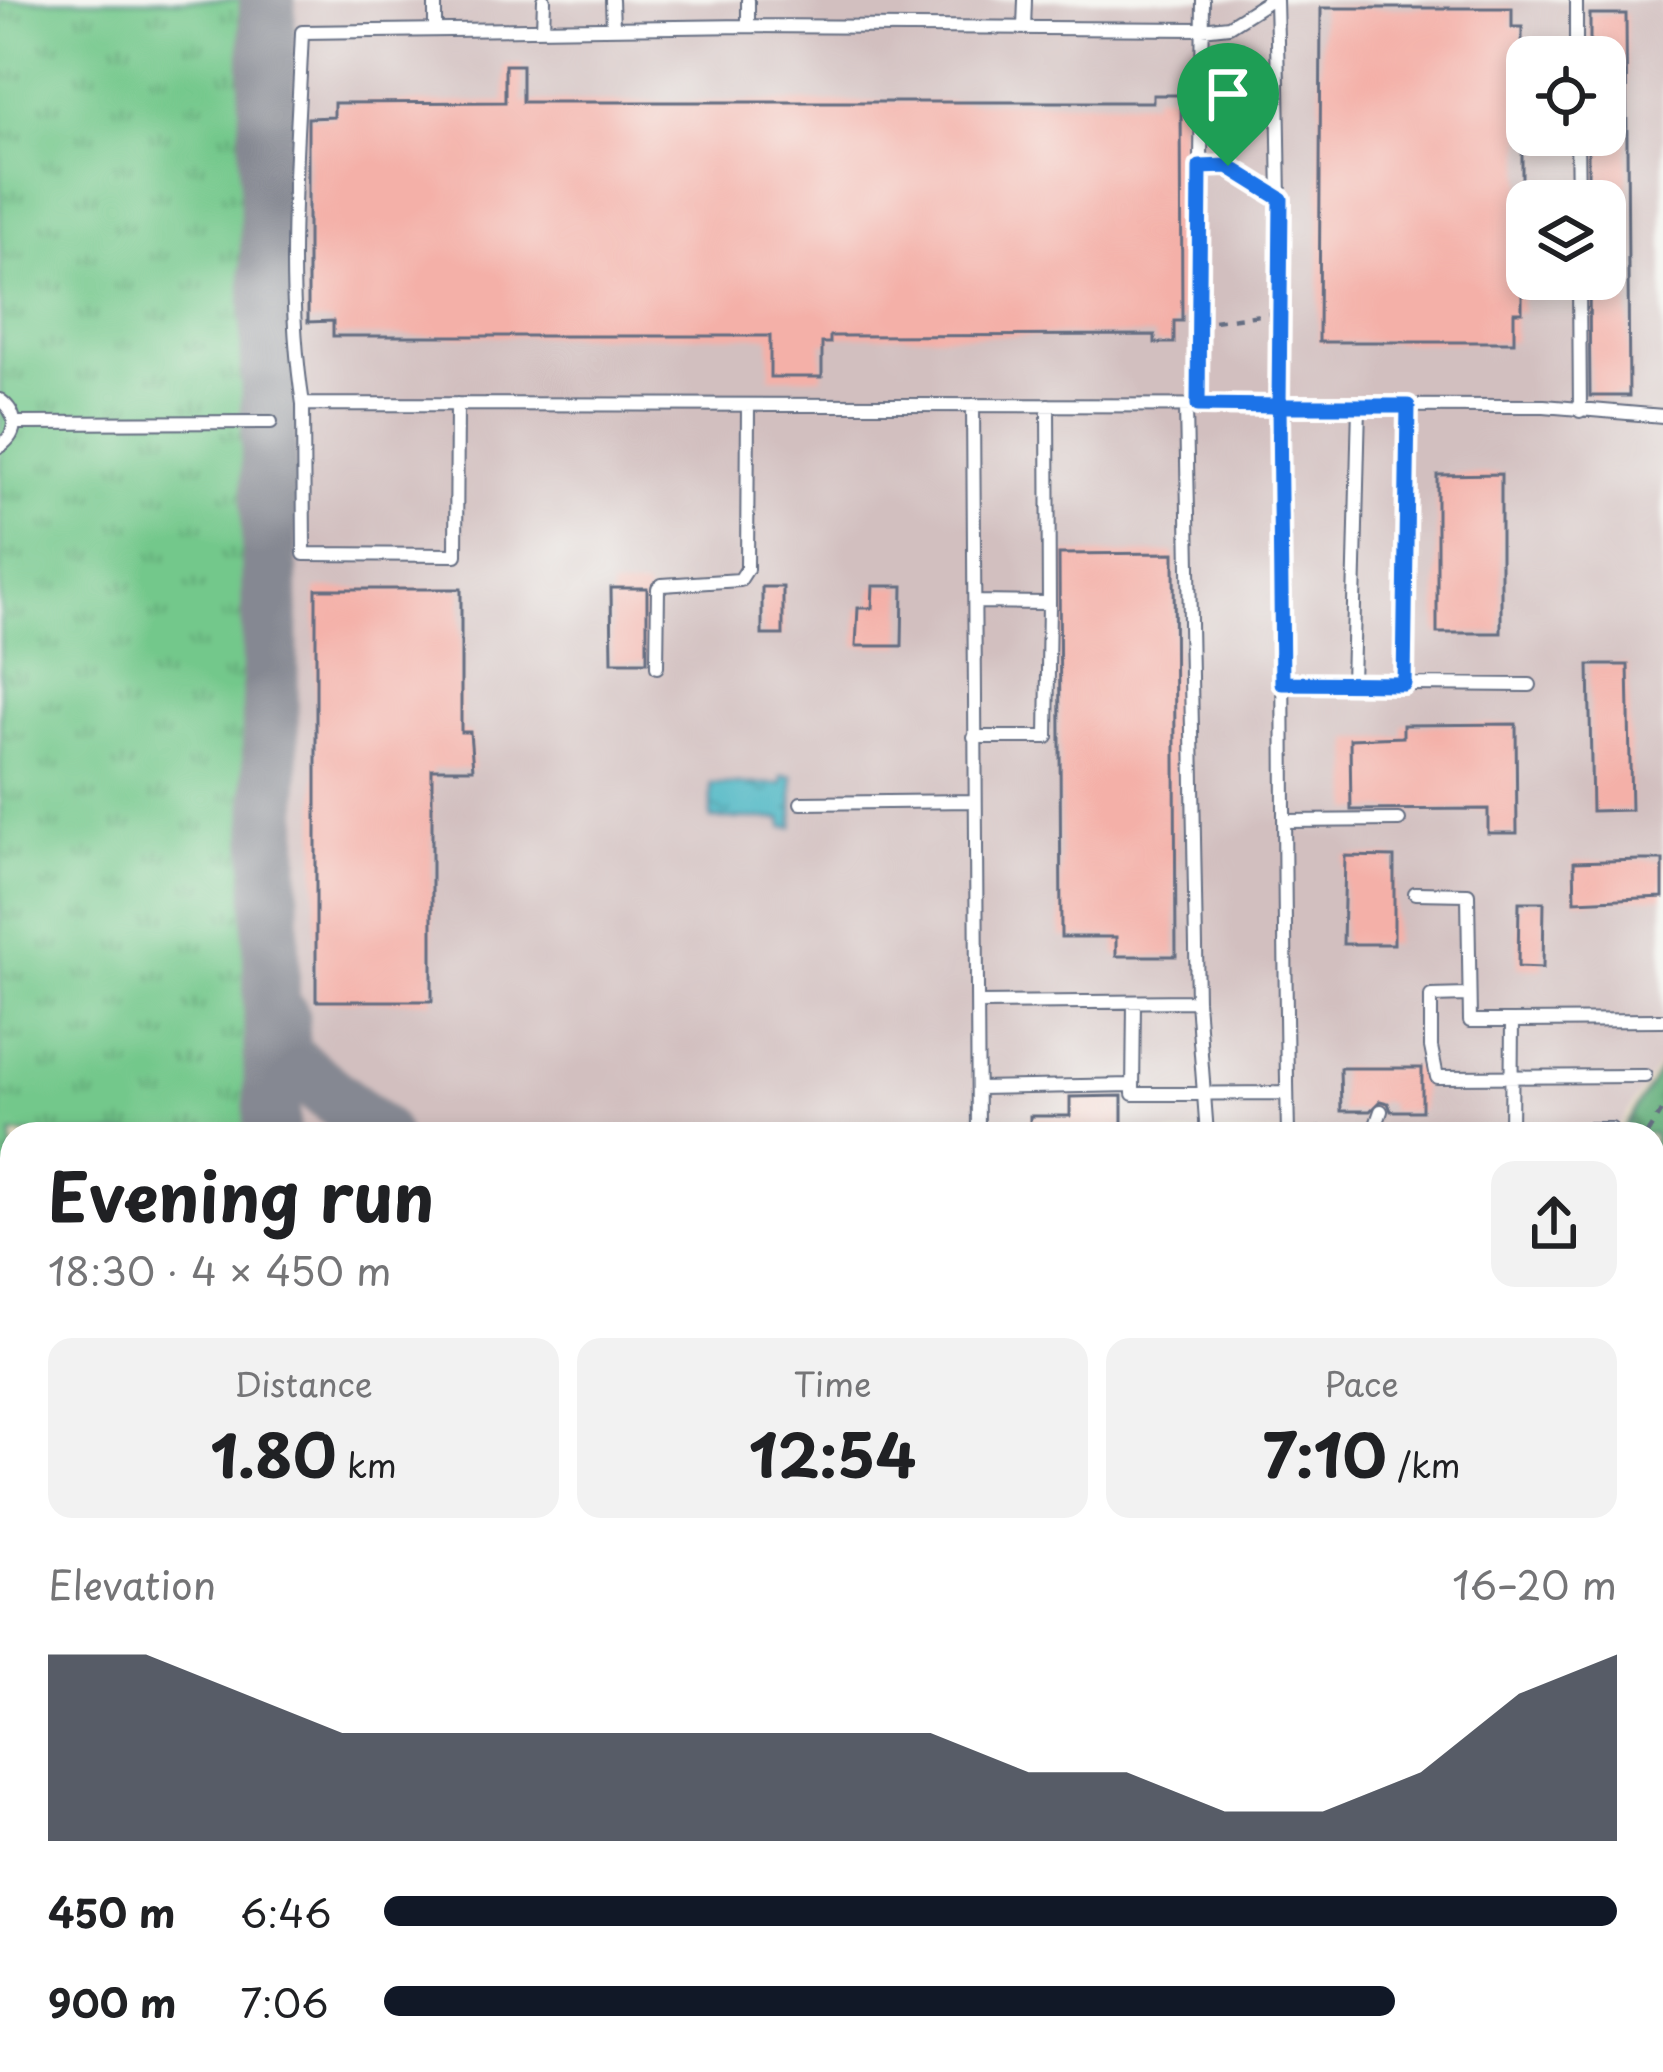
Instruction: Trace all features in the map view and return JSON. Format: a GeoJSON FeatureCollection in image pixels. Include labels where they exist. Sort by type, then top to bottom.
{"type":"FeatureCollection","features":[{"type":"Feature","properties":{"kind":"lane"},"geometry":{"type":"LineString","coordinates":[[435,0],[435,30]]}},
{"type":"Feature","properties":{"kind":"lane"},"geometry":{"type":"LineString","coordinates":[[543,29],[544,0]]}},
{"type":"Feature","properties":{"kind":"lane"},"geometry":{"type":"LineString","coordinates":[[613,0],[613,28]]}},
{"type":"Feature","properties":{"kind":"lane"},"geometry":{"type":"LineString","coordinates":[[748,0],[748,26]]}},
{"type":"Feature","properties":{"kind":"lane"},"geometry":{"type":"LineString","coordinates":[[1024,0],[1024,28]]}},
{"type":"Feature","properties":{"kind":"lane"},"geometry":{"type":"LineString","coordinates":[[1203,0],[1199,325],[1192,405],[1197,1001],[1206,1122]]}},
{"type":"Feature","properties":{"kind":"lane"},"geometry":{"type":"LineString","coordinates":[[457,404],[456,555],[304,554],[303,404],[295,353],[302,32],[748,26],[1202,29],[1229,26],[1273,0],[1281,199],[1288,1122]]}},
{"type":"Feature","properties":{"kind":"lane"},"geometry":{"type":"LineString","coordinates":[[1576,0],[1576,36]]}},
{"type":"Feature","properties":{"kind":"lane"},"geometry":{"type":"LineString","coordinates":[[1579,300],[1580,411]]}},
{"type":"Feature","properties":{"kind":"lane"},"geometry":{"type":"LineString","coordinates":[[0,400],[11,409],[15,423],[0,446]]}},
{"type":"Feature","properties":{"kind":"lane"},"geometry":{"type":"LineString","coordinates":[[303,404],[1544,406],[1663,416]]}},
{"type":"Feature","properties":{"kind":"lane"},"geometry":{"type":"LineString","coordinates":[[657,667],[658,588],[740,580],[747,569],[748,404]]}},
{"type":"Feature","properties":{"kind":"lane"},"geometry":{"type":"LineString","coordinates":[[974,405],[978,1122]]}},
{"type":"Feature","properties":{"kind":"lane"},"geometry":{"type":"LineString","coordinates":[[974,737],[1047,736],[1048,405]]}},
{"type":"Feature","properties":{"kind":"lane"},"geometry":{"type":"LineString","coordinates":[[1352,684],[1359,406]]}},
{"type":"Feature","properties":{"kind":"lane"},"geometry":{"type":"LineString","coordinates":[[1404,684],[1408,406]]}},
{"type":"Feature","properties":{"kind":"lane"},"geometry":{"type":"LineString","coordinates":[[15,423],[271,422]]}},
{"type":"Feature","properties":{"kind":"lane"},"geometry":{"type":"LineString","coordinates":[[975,602],[1049,603]]}},
{"type":"Feature","properties":{"kind":"lane"},"geometry":{"type":"LineString","coordinates":[[1282,683],[1530,685]]}},
{"type":"Feature","properties":{"kind":"lane"},"geometry":{"type":"LineString","coordinates":[[801,803],[974,801]]}},
{"type":"Feature","properties":{"kind":"lane"},"geometry":{"type":"LineString","coordinates":[[1284,821],[1400,820]]}},
{"type":"Feature","properties":{"kind":"lane"},"geometry":{"type":"LineString","coordinates":[[1415,893],[1468,894],[1469,1021],[1663,1020]]}},
{"type":"Feature","properties":{"kind":"lane"},"geometry":{"type":"LineString","coordinates":[[1469,995],[1431,996],[1431,1047],[1437,1076],[1645,1076]]}},
{"type":"Feature","properties":{"kind":"lane"},"geometry":{"type":"LineString","coordinates":[[979,1003],[1197,1001]]}},
{"type":"Feature","properties":{"kind":"lane"},"geometry":{"type":"LineString","coordinates":[[1134,1002],[1132,1094],[1287,1093]]}},
{"type":"Feature","properties":{"kind":"lane"},"geometry":{"type":"LineString","coordinates":[[1511,1122],[1512,1021]]}},
{"type":"Feature","properties":{"kind":"lane"},"geometry":{"type":"LineString","coordinates":[[978,1088],[1132,1085]]}},
{"type":"Feature","properties":{"kind":"lane"},"geometry":{"type":"LineString","coordinates":[[1380,1122],[1382,1112]]}},
{"type":"Feature","properties":{"kind":"path"},"geometry":{"type":"LineString","coordinates":[[1200,167],[1228,166],[1281,199]]}},
{"type":"Feature","properties":{"kind":"path"},"geometry":{"type":"LineString","coordinates":[[1199,325],[1225,317],[1280,314]]}},
{"type":"Feature","properties":{"kind":"shaded area"},"geometry":{"type":"Polygon","coordinates":[[[290,0],[1663,0],[1663,1057],[1622,1122],[293,1122],[290,0]]]}},
{"type":"Feature","properties":{"kind":"green space"},"geometry":{"type":"Polygon","coordinates":[[[0,0],[244,0],[246,1122],[0,1122],[0,0]]]}},
{"type":"Feature","properties":{"kind":"green space"},"geometry":{"type":"Polygon","coordinates":[[[1663,1063],[1663,1122],[1627,1122],[1663,1063]]]}},
{"type":"Feature","properties":{"kind":"water"},"geometry":{"type":"Polygon","coordinates":[[[782,776],[793,776],[793,827],[783,827],[782,819],[711,819],[711,784],[782,784],[782,776]]]}},
{"type":"Feature","properties":{"kind":"building"},"geometry":{"type":"Polygon","coordinates":[[[1321,8],[1512,8],[1512,27],[1522,27],[1522,36],[1506,36],[1506,156],[1522,156],[1522,180],[1506,180],[1506,300],[1522,300],[1522,312],[1514,312],[1514,342],[1319,342],[1321,8]]]}},
{"type":"Feature","properties":{"kind":"building"},"geometry":{"type":"Polygon","coordinates":[[[1590,14],[1626,14],[1629,396],[1590,396],[1589,300],[1626,300],[1626,180],[1588,180],[1588,156],[1626,156],[1626,36],[1590,36],[1590,14]]]}},
{"type":"Feature","properties":{"kind":"building"},"geometry":{"type":"Polygon","coordinates":[[[505,65],[522,65],[522,102],[1153,102],[1153,95],[1181,95],[1182,321],[1174,321],[1174,343],[1155,343],[1155,335],[830,336],[830,343],[822,343],[822,377],[770,377],[770,336],[333,336],[333,321],[308,322],[308,118],[334,117],[334,103],[505,102],[505,65]]]}},
{"type":"Feature","properties":{"kind":"building"},"geometry":{"type":"Polygon","coordinates":[[[1501,474],[1501,633],[1437,633],[1437,475],[1501,474]]]}},
{"type":"Feature","properties":{"kind":"building"},"geometry":{"type":"Polygon","coordinates":[[[1174,553],[1176,956],[1116,956],[1116,937],[1061,937],[1059,554],[1174,553]]]}},
{"type":"Feature","properties":{"kind":"building"},"geometry":{"type":"Polygon","coordinates":[[[873,586],[903,586],[902,646],[856,646],[858,608],[872,608],[873,586]]]}},
{"type":"Feature","properties":{"kind":"building"},"geometry":{"type":"Polygon","coordinates":[[[762,587],[783,587],[783,635],[762,635],[762,587]]]}},
{"type":"Feature","properties":{"kind":"building"},"geometry":{"type":"Polygon","coordinates":[[[611,588],[647,588],[647,662],[612,662],[611,588]]]}},
{"type":"Feature","properties":{"kind":"building"},"geometry":{"type":"Polygon","coordinates":[[[316,589],[461,589],[461,732],[470,732],[473,769],[432,769],[432,1001],[316,1001],[316,589]]]}},
{"type":"Feature","properties":{"kind":"building"},"geometry":{"type":"Polygon","coordinates":[[[1589,665],[1628,665],[1631,810],[1592,811],[1589,665]]]}},
{"type":"Feature","properties":{"kind":"building"},"geometry":{"type":"Polygon","coordinates":[[[1516,724],[1517,833],[1488,833],[1488,809],[1351,810],[1350,739],[1403,737],[1403,725],[1516,724]]]}},
{"type":"Feature","properties":{"kind":"building"},"geometry":{"type":"Polygon","coordinates":[[[1345,856],[1394,857],[1394,944],[1343,944],[1345,856]]]}},
{"type":"Feature","properties":{"kind":"building"},"geometry":{"type":"Polygon","coordinates":[[[1663,860],[1663,897],[1575,901],[1574,862],[1663,860]]]}},
{"type":"Feature","properties":{"kind":"building"},"geometry":{"type":"Polygon","coordinates":[[[1519,902],[1544,902],[1543,968],[1518,967],[1519,902]]]}},
{"type":"Feature","properties":{"kind":"building"},"geometry":{"type":"Polygon","coordinates":[[[1340,1068],[1422,1068],[1422,1111],[1391,1111],[1388,1103],[1380,1101],[1370,1111],[1341,1111],[1340,1068]]]}},
{"type":"Feature","properties":{"kind":"building"},"geometry":{"type":"Polygon","coordinates":[[[1122,1096],[1122,1122],[1030,1122],[1030,1116],[1070,1116],[1070,1097],[1122,1096]]]}},
{"type":"Feature","properties":{"kind":"taxiway"},"geometry":{"type":"LineString","coordinates":[[267,0],[272,1122]]}},
{"type":"Feature","properties":{"kind":"taxiway"},"geometry":{"type":"LineString","coordinates":[[281,1017],[282,1055],[365,1122]]}},
{"type":"Feature","properties":{"kind":"route"},"geometry":{"type":"LineString","coordinates":[[1228,166],[1200,167],[1198,405],[1279,406],[1282,683],[1404,684],[1408,406],[1279,406],[1281,199],[1228,166]]}}]}
